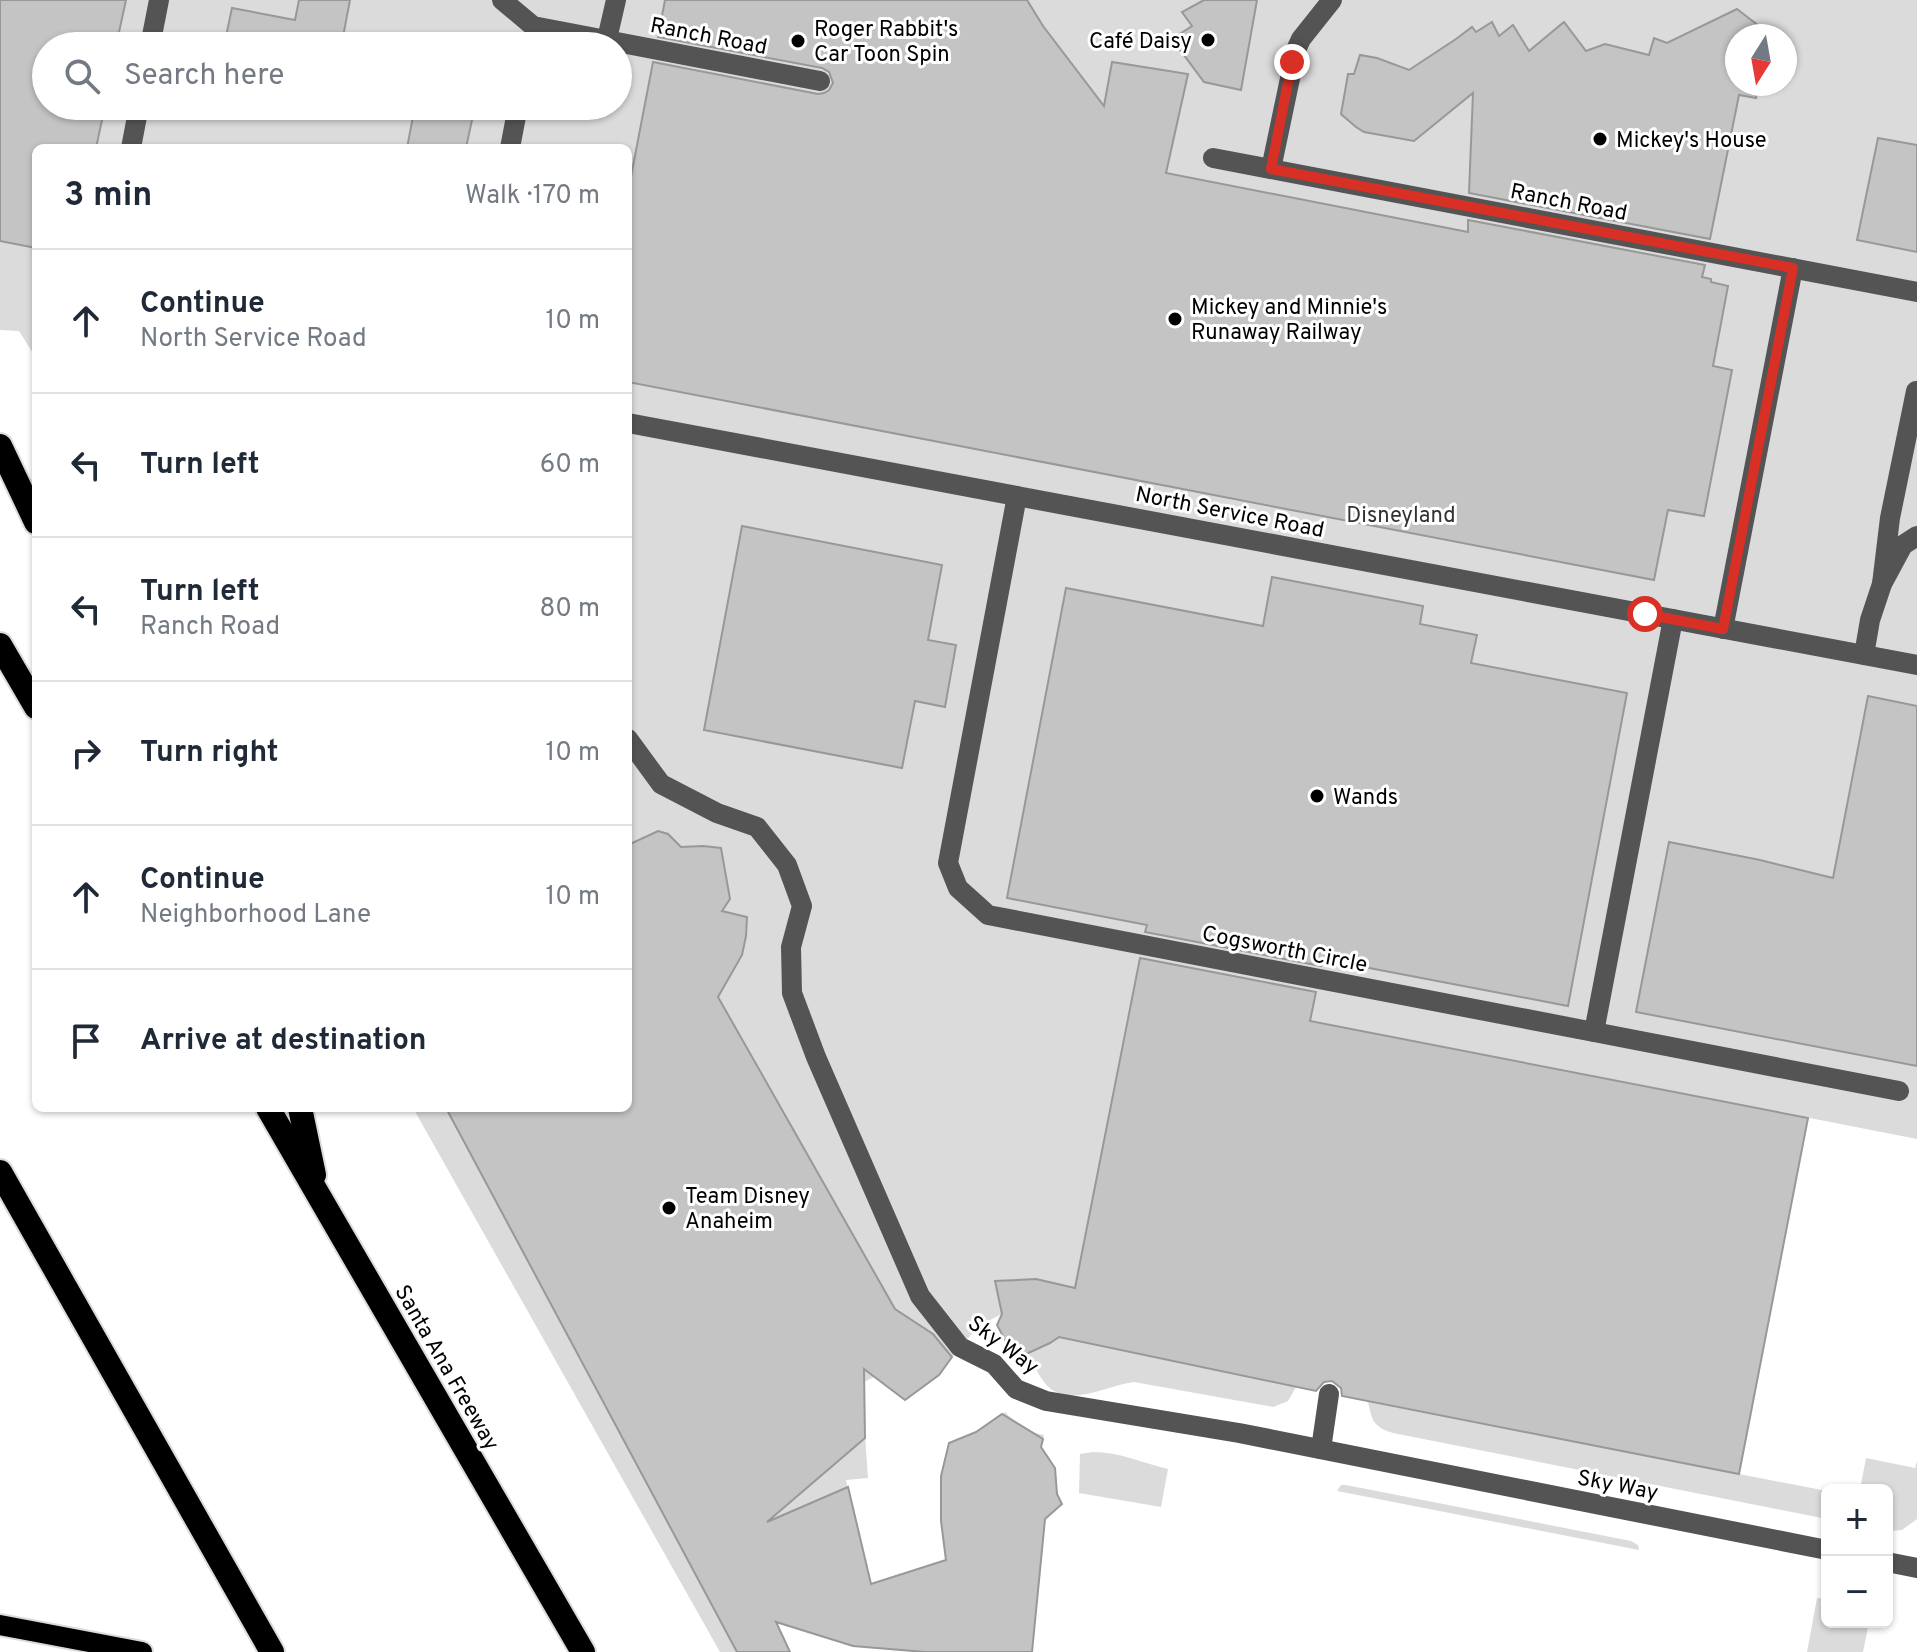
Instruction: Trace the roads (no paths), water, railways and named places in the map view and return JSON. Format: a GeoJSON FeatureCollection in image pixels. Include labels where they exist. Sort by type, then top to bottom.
{"type":"FeatureCollection","features":[{"type":"Feature","properties":{"kind":"highway"},"geometry":{"type":"LineString","coordinates":[[0,446],[32,514]]}},
{"type":"Feature","properties":{"kind":"highway"},"geometry":{"type":"LineString","coordinates":[[0,645],[32,700]]}},
{"type":"Feature","properties":{"kind":"highway","name":"Santa Ana Freeway"},"geometry":{"type":"LineString","coordinates":[[270,1112],[583,1652]]}},
{"type":"Feature","properties":{"kind":"highway"},"geometry":{"type":"LineString","coordinates":[[301,1112],[319,1197]]}},
{"type":"Feature","properties":{"kind":"highway"},"geometry":{"type":"LineString","coordinates":[[0,1172],[272,1652]]}},
{"type":"Feature","properties":{"kind":"main road"},"geometry":{"type":"LineString","coordinates":[[0,1625],[142,1652]]}},
{"type":"Feature","properties":{"kind":"street"},"geometry":{"type":"LineString","coordinates":[[153,32],[159,0]]}},
{"type":"Feature","properties":{"kind":"street","name":"Ranch Road"},"geometry":{"type":"LineString","coordinates":[[502,0],[528,32]]}},
{"type":"Feature","properties":{"kind":"street"},"geometry":{"type":"LineString","coordinates":[[609,32],[616,0]]}},
{"type":"Feature","properties":{"kind":"street"},"geometry":{"type":"LineString","coordinates":[[1271,169],[1296,50],[1332,0]]}},
{"type":"Feature","properties":{"kind":"street","name":"Ranch Road"},"geometry":{"type":"LineString","coordinates":[[632,44],[820,81]]}},
{"type":"Feature","properties":{"kind":"street"},"geometry":{"type":"LineString","coordinates":[[132,144],[136,120]]}},
{"type":"Feature","properties":{"kind":"street"},"geometry":{"type":"LineString","coordinates":[[511,144],[515,120]]}},
{"type":"Feature","properties":{"kind":"street","name":"Ranch Road"},"geometry":{"type":"LineString","coordinates":[[1213,158],[1917,292]]}},
{"type":"Feature","properties":{"kind":"street"},"geometry":{"type":"LineString","coordinates":[[1723,629],[1793,268]]}},
{"type":"Feature","properties":{"kind":"street"},"geometry":{"type":"LineString","coordinates":[[1882,584],[1890,518],[1917,391]]}},
{"type":"Feature","properties":{"kind":"street","name":"North Service Road"},"geometry":{"type":"LineString","coordinates":[[632,424],[1917,665]]}},
{"type":"Feature","properties":{"kind":"street","name":"Cogsworth Circle"},"geometry":{"type":"LineString","coordinates":[[1017,496],[948,863],[958,888],[988,915],[1899,1091]]}},
{"type":"Feature","properties":{"kind":"street"},"geometry":{"type":"LineString","coordinates":[[1864,655],[1870,620],[1882,584],[1903,545],[1917,536]]}},
{"type":"Feature","properties":{"kind":"street"},"geometry":{"type":"LineString","coordinates":[[1594,1032],[1673,619]]}},
{"type":"Feature","properties":{"kind":"street","name":"Sky Way"},"geometry":{"type":"LineString","coordinates":[[632,744],[661,784],[717,813],[757,827],[787,865],[802,906],[791,947],[792,993],[816,1057],[920,1296],[960,1347],[994,1364],[1016,1389],[1046,1401],[1239,1433],[1821,1549]]}},
{"type":"Feature","properties":{"kind":"street"},"geometry":{"type":"LineString","coordinates":[[1321,1449],[1329,1394]]}},
{"type":"Feature","properties":{"kind":"street"},"geometry":{"type":"LineString","coordinates":[[1893,1563],[1917,1568]]}},
{"type":"Feature","properties":{"kind":"place","name":"Café Daisy"},"geometry":{"type":"Point","coordinates":[1208,40]}},
{"type":"Feature","properties":{"kind":"place","name":"Roger Rabbit's Car Toon Spin"},"geometry":{"type":"Point","coordinates":[798,41]}},
{"type":"Feature","properties":{"kind":"place","name":"Mickey's House"},"geometry":{"type":"Point","coordinates":[1600,139]}},
{"type":"Feature","properties":{"kind":"place","name":"Mickey and Minnie's Runaway Railway"},"geometry":{"type":"Point","coordinates":[1175,319]}},
{"type":"Feature","properties":{"kind":"place","name":"Wands"},"geometry":{"type":"Point","coordinates":[1317,796]}},
{"type":"Feature","properties":{"kind":"place","name":"Team Disney Anaheim"},"geometry":{"type":"Point","coordinates":[669,1208]}},
{"type":"Feature","properties":{"kind":"park label","name":"Disneyland"},"geometry":{"type":"Point","coordinates":[1401,514]}}]}
